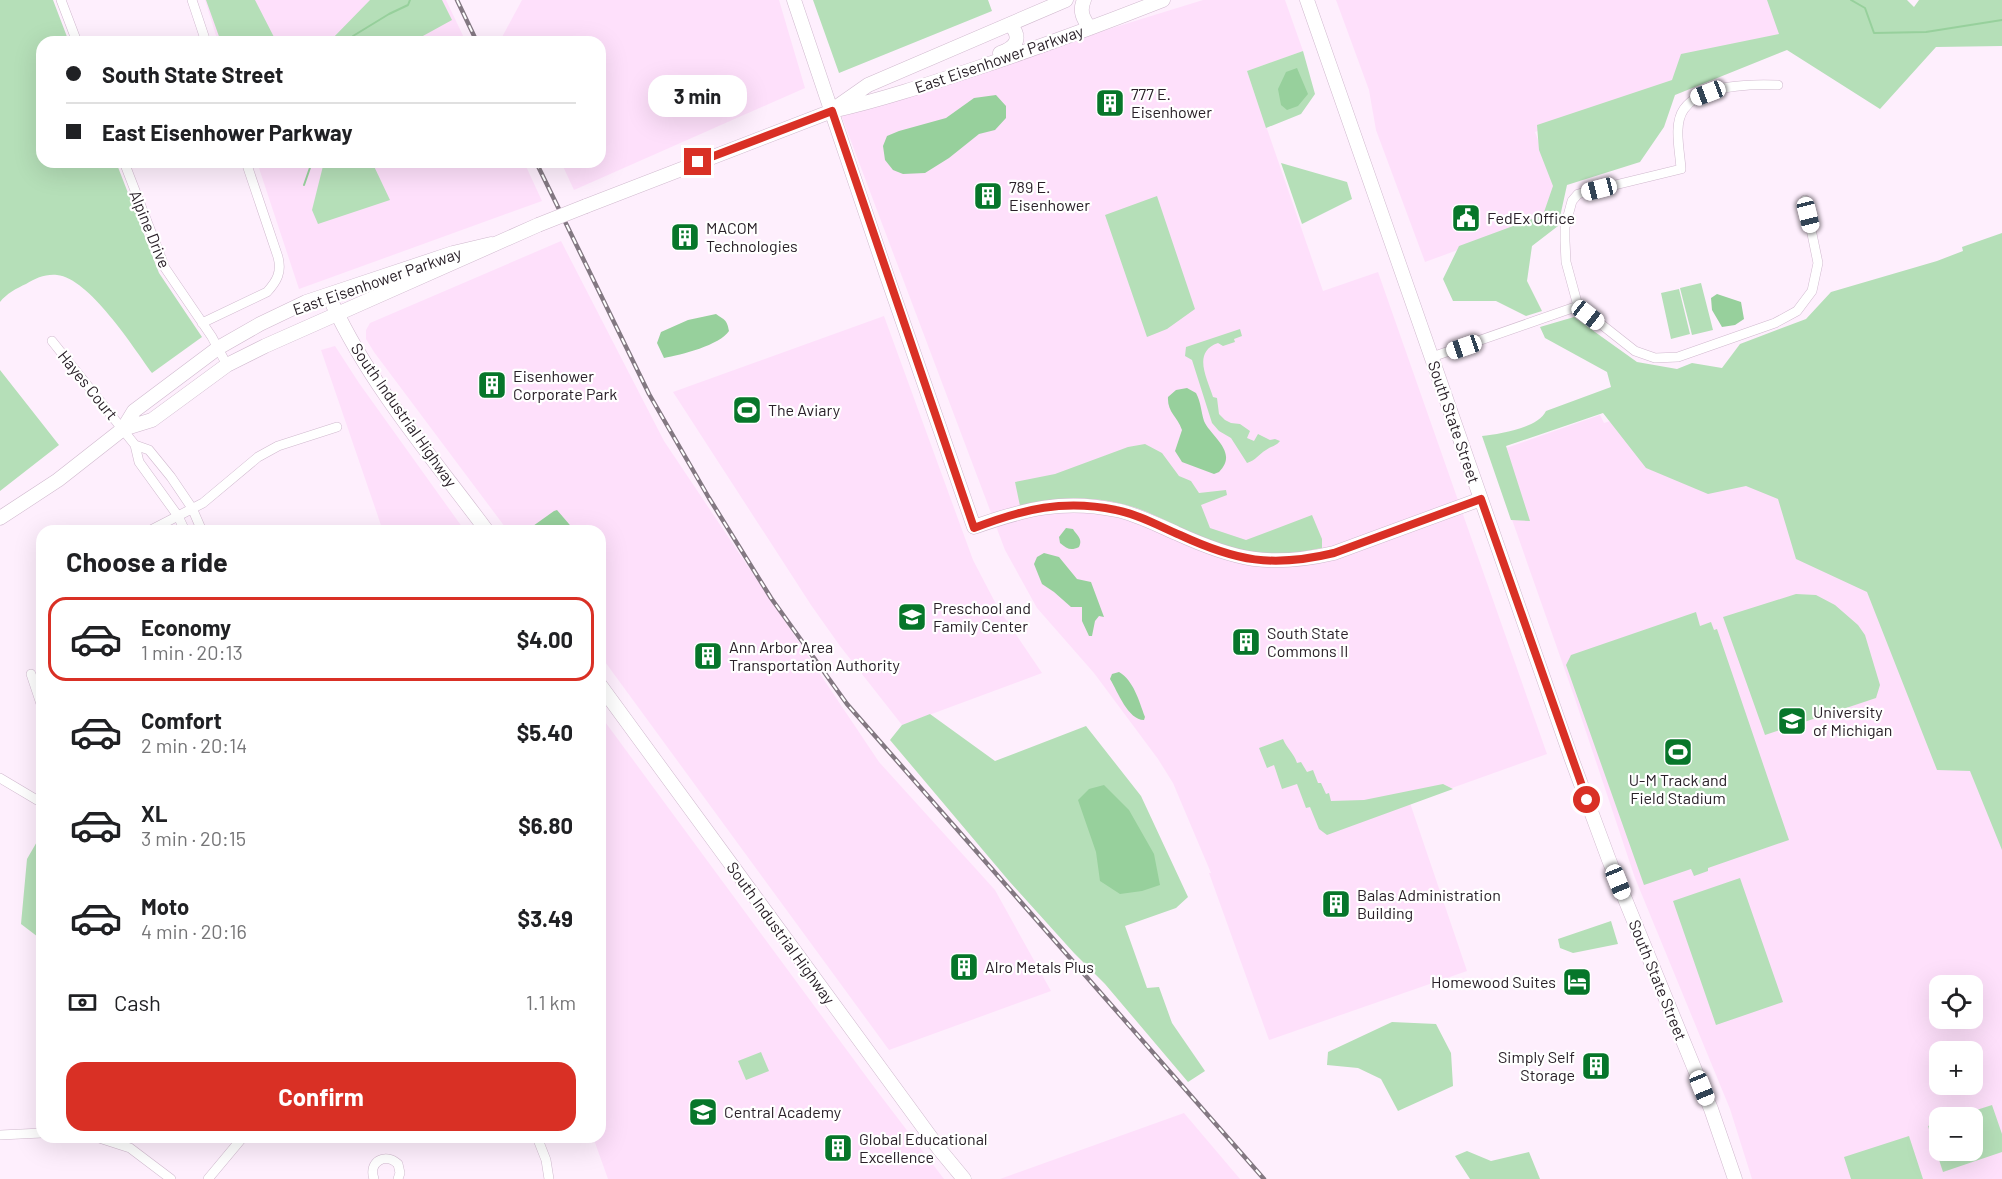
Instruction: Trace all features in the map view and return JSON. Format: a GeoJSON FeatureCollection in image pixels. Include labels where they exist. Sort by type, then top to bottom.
{"type":"FeatureCollection","features":[{"type":"Feature","properties":{"kind":"main road"},"geometry":{"type":"LineString","coordinates":[[794,0],[974,528],[1034,508],[1062,505],[1095,506],[1119,510],[1144,519],[1218,552],[1246,560],[1277,562],[1309,559],[1334,553],[1481,499]]}},
{"type":"Feature","properties":{"kind":"main road","name":"East Eisenhower Parkway"},"geometry":{"type":"LineString","coordinates":[[832,111],[868,85],[1066,0]]}},
{"type":"Feature","properties":{"kind":"main road"},"geometry":{"type":"LineString","coordinates":[[1084,0],[1081,7],[1082,14],[1090,28]]}},
{"type":"Feature","properties":{"kind":"main road"},"geometry":{"type":"LineString","coordinates":[[1118,18],[1143,0]]}},
{"type":"Feature","properties":{"kind":"main road","name":"East Eisenhower Parkway"},"geometry":{"type":"LineString","coordinates":[[123,429],[152,420],[227,365],[336,314],[458,262],[491,244],[832,111],[874,102],[954,76],[1163,0]]}},
{"type":"Feature","properties":{"kind":"main road","name":"South State Street"},"geometry":{"type":"LineString","coordinates":[[1307,0],[1609,860],[1711,1109],[1735,1179]]}},
{"type":"Feature","properties":{"kind":"main road"},"geometry":{"type":"LineString","coordinates":[[954,76],[967,64],[1012,48],[1018,40],[1010,24]]}},
{"type":"Feature","properties":{"kind":"main road","name":"East Eisenhower Parkway"},"geometry":{"type":"LineString","coordinates":[[0,518],[58,480],[123,429],[134,411],[218,348],[306,302],[453,253],[491,244]]}},
{"type":"Feature","properties":{"kind":"main road","name":"South Industrial Highway"},"geometry":{"type":"LineString","coordinates":[[328,295],[336,314],[377,383],[483,525]]}},
{"type":"Feature","properties":{"kind":"main road","name":"South Industrial Highway"},"geometry":{"type":"LineString","coordinates":[[606,693],[913,1113],[964,1179]]}},
{"type":"Feature","properties":{"kind":"street"},"geometry":{"type":"LineString","coordinates":[[61,0],[75,36]]}},
{"type":"Feature","properties":{"kind":"street"},"geometry":{"type":"LineString","coordinates":[[192,0],[204,36]]}},
{"type":"Feature","properties":{"kind":"street"},"geometry":{"type":"LineString","coordinates":[[1778,85],[1757,84],[1720,89],[1697,98],[1684,109],[1680,123],[1678,138],[1681,169],[1578,194],[1572,201],[1565,227],[1566,262],[1578,306],[1635,351],[1655,358],[1678,357],[1775,323],[1797,311],[1812,291],[1818,263],[1805,200]]}},
{"type":"Feature","properties":{"kind":"street","name":"Alpine Drive"},"geometry":{"type":"LineString","coordinates":[[126,168],[165,268],[227,365]]}},
{"type":"Feature","properties":{"kind":"street"},"geometry":{"type":"LineString","coordinates":[[202,323],[267,292],[275,284],[278,276],[280,266],[278,257],[248,168]]}},
{"type":"Feature","properties":{"kind":"street"},"geometry":{"type":"LineString","coordinates":[[1432,357],[1578,306]]}},
{"type":"Feature","properties":{"kind":"street","name":"Hayes Court"},"geometry":{"type":"LineString","coordinates":[[52,341],[135,445]]}},
{"type":"Feature","properties":{"kind":"street"},"geometry":{"type":"LineString","coordinates":[[161,525],[203,502],[258,457],[278,446],[338,427]]}},
{"type":"Feature","properties":{"kind":"street"},"geometry":{"type":"LineString","coordinates":[[135,445],[149,450],[192,508],[199,525]]}},
{"type":"Feature","properties":{"kind":"street"},"geometry":{"type":"LineString","coordinates":[[135,445],[139,462],[182,525]]}},
{"type":"Feature","properties":{"kind":"street"},"geometry":{"type":"LineString","coordinates":[[31,674],[36,689]]}},
{"type":"Feature","properties":{"kind":"street"},"geometry":{"type":"LineString","coordinates":[[0,778],[36,799]]}},
{"type":"Feature","properties":{"kind":"street"},"geometry":{"type":"LineString","coordinates":[[0,1135],[36,1133]]}},
{"type":"Feature","properties":{"kind":"street"},"geometry":{"type":"LineString","coordinates":[[115,1143],[130,1148],[171,1179]]}},
{"type":"Feature","properties":{"kind":"street"},"geometry":{"type":"LineString","coordinates":[[208,1179],[238,1143]]}},
{"type":"Feature","properties":{"kind":"street"},"geometry":{"type":"LineString","coordinates":[[539,1143],[546,1160],[549,1179]]}},
{"type":"Feature","properties":{"kind":"street"},"geometry":{"type":"LineString","coordinates":[[374,1179],[372,1173],[374,1164],[381,1158],[391,1158],[398,1164],[400,1178]]}},
{"type":"Feature","properties":{"kind":"shaded area"},"geometry":{"type":"Polygon","coordinates":[[[0,0],[53,0],[67,36],[36,36],[36,168],[118,168],[159,273],[202,337],[152,373],[96,300],[69,279],[57,275],[41,277],[5,296],[0,302],[0,0]]]}},
{"type":"Feature","properties":{"kind":"shaded area"},"geometry":{"type":"Polygon","coordinates":[[[205,0],[446,0],[463,36],[216,36],[205,0]]]}},
{"type":"Feature","properties":{"kind":"shaded area"},"geometry":{"type":"Polygon","coordinates":[[[206,0],[255,0],[273,36],[219,36],[206,0]]]}},
{"type":"Feature","properties":{"kind":"shaded area"},"geometry":{"type":"Polygon","coordinates":[[[370,0],[442,0],[452,20],[423,36],[335,36],[370,0]]]}},
{"type":"Feature","properties":{"kind":"shaded area"},"geometry":{"type":"Polygon","coordinates":[[[522,0],[779,0],[805,88],[574,190],[564,168],[606,168],[606,36],[503,36],[522,0]]]}},
{"type":"Feature","properties":{"kind":"shaded area"},"geometry":{"type":"Polygon","coordinates":[[[813,0],[988,0],[992,11],[839,73],[813,0]]]}},
{"type":"Feature","properties":{"kind":"shaded area"},"geometry":{"type":"Polygon","coordinates":[[[1203,0],[1285,0],[1303,51],[1247,71],[1323,291],[1378,272],[1547,754],[1410,803],[1467,971],[1269,1040],[1209,873],[1211,873],[1173,783],[1158,759],[1094,673],[1037,608],[1005,550],[840,112],[1203,0]]]}},
{"type":"Feature","properties":{"kind":"shaded area"},"geometry":{"type":"Polygon","coordinates":[[[1336,0],[1788,0],[1801,40],[1535,132],[1555,186],[1556,196],[1540,220],[1425,262],[1376,130],[1369,90],[1336,0]]]}},
{"type":"Feature","properties":{"kind":"shaded area"},"geometry":{"type":"Polygon","coordinates":[[[1767,0],[1907,0],[1914,7],[1919,0],[2002,0],[2002,46],[1936,47],[1880,109],[1787,50],[1675,95],[1664,127],[1640,162],[1567,185],[1558,226],[1532,246],[1527,281],[1542,311],[1526,316],[1496,301],[1453,301],[1443,279],[1459,246],[1543,215],[1553,186],[1539,150],[1537,125],[1672,80],[1681,54],[1779,34],[1767,0]]]}},
{"type":"Feature","properties":{"kind":"shaded area"},"geometry":{"type":"Polygon","coordinates":[[[1303,51],[1315,94],[1301,114],[1266,128],[1247,71],[1303,51]]]}},
{"type":"Feature","properties":{"kind":"shaded area"},"geometry":{"type":"Polygon","coordinates":[[[1297,68],[1308,94],[1298,106],[1287,110],[1281,105],[1278,89],[1286,72],[1297,68]]]}},
{"type":"Feature","properties":{"kind":"shaded area"},"geometry":{"type":"Polygon","coordinates":[[[996,95],[1006,106],[1006,118],[995,130],[979,134],[949,158],[925,173],[903,174],[893,170],[885,160],[883,146],[887,136],[946,118],[974,98],[996,95]]]}},
{"type":"Feature","properties":{"kind":"shaded area"},"geometry":{"type":"Polygon","coordinates":[[[1281,163],[1347,182],[1352,199],[1302,224],[1281,163]]]}},
{"type":"Feature","properties":{"kind":"shaded area"},"geometry":{"type":"Polygon","coordinates":[[[259,168],[527,168],[542,201],[299,289],[259,168]]]}},
{"type":"Feature","properties":{"kind":"shaded area"},"geometry":{"type":"Polygon","coordinates":[[[322,168],[375,168],[390,200],[318,224],[312,210],[322,168]]]}},
{"type":"Feature","properties":{"kind":"shaded area"},"geometry":{"type":"Polygon","coordinates":[[[1157,196],[1195,309],[1167,329],[1147,337],[1105,215],[1157,196]]]}},
{"type":"Feature","properties":{"kind":"shaded area"},"geometry":{"type":"Polygon","coordinates":[[[2002,233],[2002,850],[1970,771],[1937,770],[1867,592],[1796,559],[1778,499],[1746,486],[1708,494],[1646,468],[1603,413],[1506,446],[1530,521],[1511,520],[1482,436],[1527,426],[1542,417],[1546,411],[1611,387],[1607,372],[1545,338],[1540,327],[1574,317],[1637,362],[1677,369],[1692,363],[1722,368],[1740,344],[1806,319],[1831,292],[1937,261],[1963,251],[1962,247],[2002,233]]]}},
{"type":"Feature","properties":{"kind":"shaded area"},"geometry":{"type":"Polygon","coordinates":[[[561,241],[664,441],[879,762],[995,890],[1051,991],[889,1050],[606,663],[606,525],[504,525],[374,352],[366,339],[366,330],[370,323],[561,241]]]}},
{"type":"Feature","properties":{"kind":"shaded area"},"geometry":{"type":"Polygon","coordinates":[[[1701,283],[1713,330],[1692,335],[1680,288],[1701,283]]]}},
{"type":"Feature","properties":{"kind":"shaded area"},"geometry":{"type":"Polygon","coordinates":[[[1679,289],[1690,334],[1671,339],[1661,293],[1679,289]]]}},
{"type":"Feature","properties":{"kind":"shaded area"},"geometry":{"type":"Polygon","coordinates":[[[1717,294],[1741,302],[1744,319],[1735,325],[1722,327],[1712,310],[1711,298],[1717,294]]]}},
{"type":"Feature","properties":{"kind":"shaded area"},"geometry":{"type":"Polygon","coordinates":[[[716,314],[727,324],[729,331],[724,336],[700,349],[664,358],[657,343],[661,332],[688,320],[716,314]]]}},
{"type":"Feature","properties":{"kind":"shaded area"},"geometry":{"type":"Polygon","coordinates":[[[884,316],[973,560],[998,608],[1042,673],[902,725],[811,605],[673,392],[884,316]]]}},
{"type":"Feature","properties":{"kind":"shaded area"},"geometry":{"type":"Polygon","coordinates":[[[1240,329],[1242,336],[1234,339],[1235,342],[1223,346],[1218,343],[1210,347],[1203,359],[1205,374],[1213,397],[1217,398],[1219,414],[1225,420],[1240,424],[1250,431],[1247,438],[1254,441],[1258,434],[1270,440],[1280,441],[1247,463],[1231,438],[1219,431],[1212,423],[1192,360],[1185,356],[1186,347],[1240,329]]]}},
{"type":"Feature","properties":{"kind":"shaded area"},"geometry":{"type":"Polygon","coordinates":[[[335,346],[461,525],[381,525],[321,350],[335,346]]]}},
{"type":"Feature","properties":{"kind":"shaded area","name":"University of Michigan"},"geometry":{"type":"Polygon","coordinates":[[[2002,356],[2002,1179],[1752,1179],[1730,1109],[1635,878],[1489,454],[1600,415],[1604,423],[1673,401],[2002,356]]]}},
{"type":"Feature","properties":{"kind":"shaded area"},"geometry":{"type":"Polygon","coordinates":[[[0,370],[59,445],[0,491],[0,370]]]}},
{"type":"Feature","properties":{"kind":"shaded area"},"geometry":{"type":"Polygon","coordinates":[[[1187,388],[1196,393],[1207,427],[1225,451],[1224,465],[1219,472],[1214,474],[1182,462],[1175,451],[1182,430],[1171,410],[1168,397],[1176,390],[1187,388]]]}},
{"type":"Feature","properties":{"kind":"shaded area"},"geometry":{"type":"Polygon","coordinates":[[[1145,444],[1162,453],[1179,476],[1191,481],[1199,493],[1226,490],[1227,495],[1201,505],[1210,528],[1246,540],[1312,515],[1322,539],[1322,548],[1275,554],[1244,552],[1201,538],[1147,512],[1116,502],[1084,498],[1036,502],[1020,506],[1015,482],[1055,474],[1128,447],[1145,444]]]}},
{"type":"Feature","properties":{"kind":"shaded area"},"geometry":{"type":"Polygon","coordinates":[[[557,510],[570,525],[534,525],[557,510]]]}},
{"type":"Feature","properties":{"kind":"shaded area"},"geometry":{"type":"Polygon","coordinates":[[[1066,528],[1073,529],[1079,537],[1079,547],[1069,549],[1060,543],[1059,537],[1066,528]]]}},
{"type":"Feature","properties":{"kind":"shaded area"},"geometry":{"type":"Polygon","coordinates":[[[1044,553],[1059,557],[1077,579],[1091,582],[1104,617],[1099,616],[1095,621],[1092,636],[1089,636],[1082,621],[1082,607],[1071,607],[1042,584],[1034,564],[1037,557],[1044,553]]]}},
{"type":"Feature","properties":{"kind":"shaded area"},"geometry":{"type":"Polygon","coordinates":[[[1796,594],[1816,595],[1835,605],[1858,625],[1865,635],[1880,685],[1876,698],[1765,735],[1723,617],[1796,594]]]}},
{"type":"Feature","properties":{"kind":"shaded area","name":"U-M Track and Field Stadium"},"geometry":{"type":"Polygon","coordinates":[[[1696,612],[1700,626],[1711,622],[1714,630],[1717,629],[1789,840],[1708,868],[1708,871],[1694,876],[1691,869],[1644,885],[1566,665],[1571,655],[1696,612]]]}},
{"type":"Feature","properties":{"kind":"shaded area"},"geometry":{"type":"Polygon","coordinates":[[[1119,672],[1129,681],[1135,692],[1145,717],[1144,720],[1138,719],[1128,710],[1110,679],[1112,674],[1119,672]]]}},
{"type":"Feature","properties":{"kind":"shaded area"},"geometry":{"type":"Polygon","coordinates":[[[930,714],[995,761],[1086,726],[1141,796],[1188,897],[1176,908],[1125,926],[1147,988],[1159,987],[1172,1023],[1205,1071],[1188,1082],[1105,984],[1009,881],[890,740],[902,725],[930,714]]]}},
{"type":"Feature","properties":{"kind":"shaded area"},"geometry":{"type":"Polygon","coordinates":[[[606,723],[944,1179],[608,1179],[595,1143],[606,1143],[606,723]]]}},
{"type":"Feature","properties":{"kind":"shaded area"},"geometry":{"type":"Polygon","coordinates":[[[1283,739],[1297,763],[1301,762],[1307,772],[1313,770],[1318,783],[1321,783],[1326,794],[1329,793],[1331,801],[1364,800],[1443,784],[1453,789],[1327,835],[1319,829],[1310,807],[1306,808],[1297,784],[1282,789],[1274,765],[1267,768],[1259,748],[1283,739]]]}},
{"type":"Feature","properties":{"kind":"shaded area"},"geometry":{"type":"Polygon","coordinates":[[[1104,785],[1129,810],[1154,854],[1160,885],[1142,891],[1120,894],[1100,881],[1096,852],[1078,800],[1089,789],[1104,785]]]}},
{"type":"Feature","properties":{"kind":"shaded area"},"geometry":{"type":"Polygon","coordinates":[[[36,843],[36,935],[21,924],[27,859],[36,843]]]}},
{"type":"Feature","properties":{"kind":"shaded area"},"geometry":{"type":"Polygon","coordinates":[[[1740,878],[1783,1002],[1716,1025],[1673,901],[1740,878]]]}},
{"type":"Feature","properties":{"kind":"shaded area"},"geometry":{"type":"Polygon","coordinates":[[[1611,921],[1618,944],[1573,953],[1560,948],[1558,939],[1611,921]]]}},
{"type":"Feature","properties":{"kind":"shaded area"},"geometry":{"type":"Polygon","coordinates":[[[1392,1022],[1436,1024],[1451,1053],[1453,1086],[1398,1111],[1381,1079],[1358,1068],[1327,1065],[1328,1052],[1392,1022]]]}},
{"type":"Feature","properties":{"kind":"shaded area"},"geometry":{"type":"Polygon","coordinates":[[[761,1052],[769,1071],[746,1080],[738,1061],[761,1052]]]}},
{"type":"Feature","properties":{"kind":"shaded area"},"geometry":{"type":"Polygon","coordinates":[[[1992,1105],[2002,1134],[2002,1152],[1983,1158],[1983,1108],[1992,1105]]]}},
{"type":"Feature","properties":{"kind":"shaded area"},"geometry":{"type":"Polygon","coordinates":[[[1184,1113],[1240,1179],[1000,1179],[1184,1113]]]}},
{"type":"Feature","properties":{"kind":"shaded area"},"geometry":{"type":"Polygon","coordinates":[[[1909,1136],[1923,1179],[1851,1179],[1844,1157],[1909,1136]]]}},
{"type":"Feature","properties":{"kind":"shaded area"},"geometry":{"type":"Polygon","coordinates":[[[1467,1151],[1491,1161],[1529,1152],[1540,1179],[1470,1179],[1455,1156],[1467,1151]]]}},
{"type":"Feature","properties":{"kind":"shaded area"},"geometry":{"type":"Polygon","coordinates":[[[1939,1161],[1975,1161],[1943,1172],[1939,1161]]]}},
{"type":"Feature","properties":{"kind":"waterway"},"geometry":{"type":"LineString","coordinates":[[353,36],[408,5],[410,0]]}},
{"type":"Feature","properties":{"kind":"waterway"},"geometry":{"type":"LineString","coordinates":[[1851,0],[1865,8],[1874,33],[1926,32],[2002,20]]}},
{"type":"Feature","properties":{"kind":"waterway"},"geometry":{"type":"LineString","coordinates":[[304,185],[310,168]]}},
{"type":"Feature","properties":{"kind":"railway"},"geometry":{"type":"LineString","coordinates":[[457,0],[474,36]]}},
{"type":"Feature","properties":{"kind":"railway"},"geometry":{"type":"LineString","coordinates":[[539,168],[649,394],[709,498],[771,598],[847,704],[1264,1179]]}},
{"type":"Feature","properties":{"kind":"place","name":"777 E. Eisenhower"},"geometry":{"type":"Point","coordinates":[1110,103]}},
{"type":"Feature","properties":{"kind":"place","name":"789 E. Eisenhower"},"geometry":{"type":"Point","coordinates":[988,196]}},
{"type":"Feature","properties":{"kind":"place","name":"FedEx Office"},"geometry":{"type":"Point","coordinates":[1466,218]}},
{"type":"Feature","properties":{"kind":"place","name":"MACOM Technologies"},"geometry":{"type":"Point","coordinates":[685,237]}},
{"type":"Feature","properties":{"kind":"place","name":"Eisenhower Corporate Park"},"geometry":{"type":"Point","coordinates":[492,385]}},
{"type":"Feature","properties":{"kind":"place","name":"The Aviary"},"geometry":{"type":"Point","coordinates":[747,410]}},
{"type":"Feature","properties":{"kind":"place","name":"Preschool and Family Center"},"geometry":{"type":"Point","coordinates":[912,617]}},
{"type":"Feature","properties":{"kind":"place","name":"South State Commons II"},"geometry":{"type":"Point","coordinates":[1246,642]}},
{"type":"Feature","properties":{"kind":"place","name":"Ann Arbor Area Transportation Authority"},"geometry":{"type":"Point","coordinates":[708,656]}},
{"type":"Feature","properties":{"kind":"place","name":"University of Michigan"},"geometry":{"type":"Point","coordinates":[1792,721]}},
{"type":"Feature","properties":{"kind":"place","name":"U-M Track and Field Stadium"},"geometry":{"type":"Point","coordinates":[1678,752]}},
{"type":"Feature","properties":{"kind":"place","name":"Balas Administration Building"},"geometry":{"type":"Point","coordinates":[1336,904]}},
{"type":"Feature","properties":{"kind":"place","name":"Alro Metals Plus"},"geometry":{"type":"Point","coordinates":[964,967]}},
{"type":"Feature","properties":{"kind":"place","name":"Homewood Suites"},"geometry":{"type":"Point","coordinates":[1577,982]}},
{"type":"Feature","properties":{"kind":"place","name":"Simply Self Storage"},"geometry":{"type":"Point","coordinates":[1596,1066]}},
{"type":"Feature","properties":{"kind":"place","name":"Central Academy"},"geometry":{"type":"Point","coordinates":[703,1112]}},
{"type":"Feature","properties":{"kind":"place","name":"Global Educational Excellence"},"geometry":{"type":"Point","coordinates":[838,1148]}},
{"type":"Feature","properties":{"kind":"route"},"geometry":{"type":"LineString","coordinates":[[698,162],[832,111],[974,528],[1004,516],[1034,508],[1062,505],[1095,506],[1119,510],[1144,519],[1218,552],[1246,560],[1277,562],[1309,559],[1334,553],[1481,499],[1587,800]]}}]}
